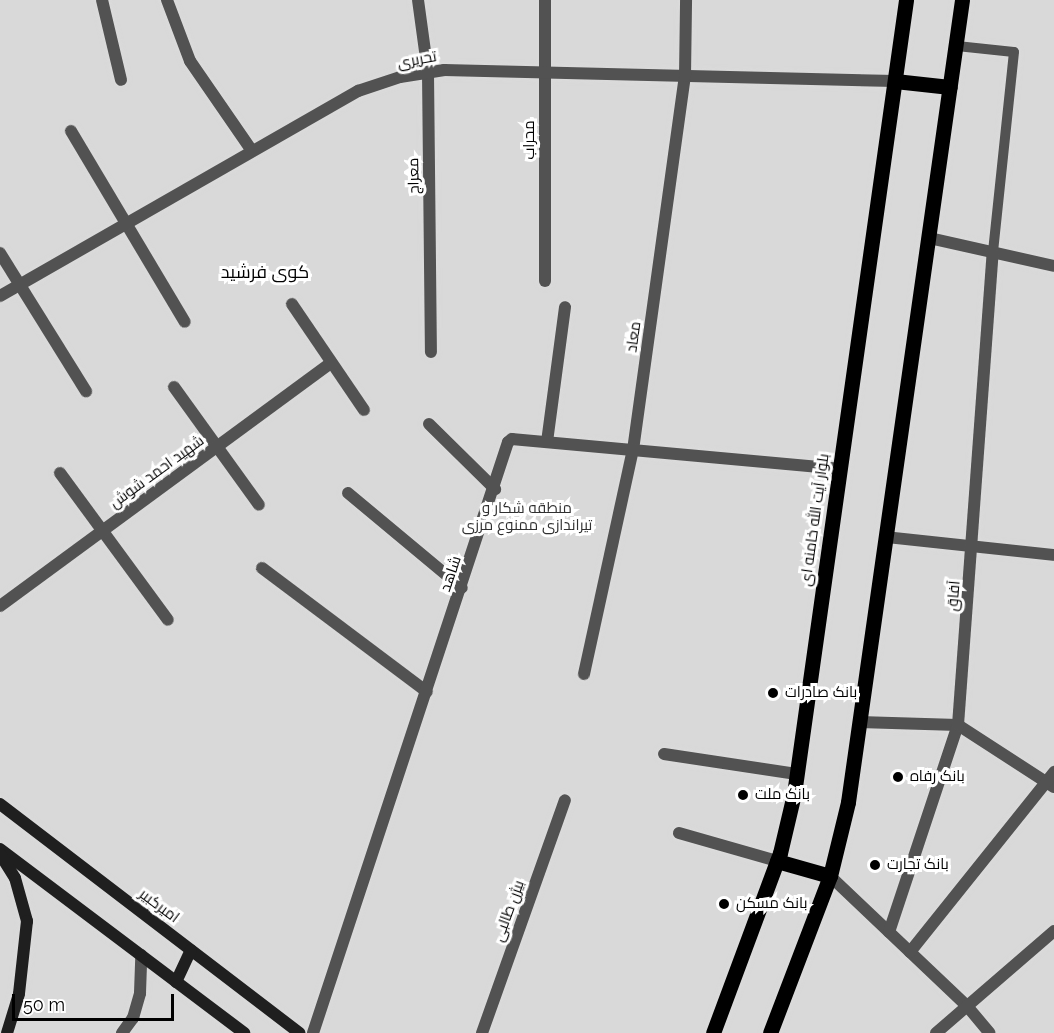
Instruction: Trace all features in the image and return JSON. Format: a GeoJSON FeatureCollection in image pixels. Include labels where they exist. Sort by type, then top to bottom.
{"type":"FeatureCollection","features":[{"type":"Feature","properties":{"kind":"main road","name":"بلوار آیت الله خامنه ای"},"geometry":{"type":"LineString","coordinates":[[713,1033],[777,861],[796,774],[906,0]]}},
{"type":"Feature","properties":{"kind":"main road"},"geometry":{"type":"LineString","coordinates":[[770,1033],[830,876],[848,802],[962,0]]}},
{"type":"Feature","properties":{"kind":"main road"},"geometry":{"type":"LineString","coordinates":[[896,81],[950,87]]}},
{"type":"Feature","properties":{"kind":"main road","name":"امیرکبیر"},"geometry":{"type":"LineString","coordinates":[[0,804],[300,1033]]}},
{"type":"Feature","properties":{"kind":"main road"},"geometry":{"type":"LineString","coordinates":[[0,849],[244,1033]]}},
{"type":"Feature","properties":{"kind":"main road"},"geometry":{"type":"LineString","coordinates":[[0,855],[15,878],[27,921],[19,994],[7,1033]]}},
{"type":"Feature","properties":{"kind":"main road"},"geometry":{"type":"LineString","coordinates":[[777,861],[830,876]]}},
{"type":"Feature","properties":{"kind":"main road"},"geometry":{"type":"LineString","coordinates":[[176,982],[191,950]]}},
{"type":"Feature","properties":{"kind":"street"},"geometry":{"type":"LineString","coordinates":[[102,0],[121,80]]}},
{"type":"Feature","properties":{"kind":"street"},"geometry":{"type":"LineString","coordinates":[[167,0],[190,61],[252,151]]}},
{"type":"Feature","properties":{"kind":"street","name":"معراج"},"geometry":{"type":"LineString","coordinates":[[418,0],[428,73],[431,352]]}},
{"type":"Feature","properties":{"kind":"street","name":"محراب"},"geometry":{"type":"LineString","coordinates":[[545,0],[545,281]]}},
{"type":"Feature","properties":{"kind":"street","name":"معاد"},"geometry":{"type":"LineString","coordinates":[[584,674],[633,450],[685,76],[686,0]]}},
{"type":"Feature","properties":{"kind":"street","name":"تحریری"},"geometry":{"type":"LineString","coordinates":[[0,296],[358,91],[428,73],[545,72],[896,81]]}},
{"type":"Feature","properties":{"kind":"street"},"geometry":{"type":"LineString","coordinates":[[71,131],[186,322]]}},
{"type":"Feature","properties":{"kind":"street"},"geometry":{"type":"LineString","coordinates":[[929,238],[1054,267]]}},
{"type":"Feature","properties":{"kind":"street"},"geometry":{"type":"LineString","coordinates":[[0,253],[86,391]]}},
{"type":"Feature","properties":{"kind":"street","name":"آفاق"},"geometry":{"type":"LineString","coordinates":[[889,932],[958,725],[973,548],[993,253]]}},
{"type":"Feature","properties":{"kind":"street"},"geometry":{"type":"LineString","coordinates":[[292,304],[364,410]]}},
{"type":"Feature","properties":{"kind":"street"},"geometry":{"type":"LineString","coordinates":[[547,442],[566,307]]}},
{"type":"Feature","properties":{"kind":"street","name":"شهید احمد شوش"},"geometry":{"type":"LineString","coordinates":[[0,606],[332,363]]}},
{"type":"Feature","properties":{"kind":"street"},"geometry":{"type":"LineString","coordinates":[[174,387],[259,505]]}},
{"type":"Feature","properties":{"kind":"street"},"geometry":{"type":"LineString","coordinates":[[429,424],[495,489]]}},
{"type":"Feature","properties":{"kind":"street","name":"شاهد"},"geometry":{"type":"LineString","coordinates":[[313,1033],[495,489],[508,442],[547,442],[841,469]]}},
{"type":"Feature","properties":{"kind":"street"},"geometry":{"type":"LineString","coordinates":[[60,473],[168,620]]}},
{"type":"Feature","properties":{"kind":"street"},"geometry":{"type":"LineString","coordinates":[[348,493],[462,588]]}},
{"type":"Feature","properties":{"kind":"street"},"geometry":{"type":"LineString","coordinates":[[886,537],[1054,555]]}},
{"type":"Feature","properties":{"kind":"street"},"geometry":{"type":"LineString","coordinates":[[262,568],[427,692]]}},
{"type":"Feature","properties":{"kind":"street"},"geometry":{"type":"LineString","coordinates":[[859,722],[958,725],[1051,780],[910,952]]}},
{"type":"Feature","properties":{"kind":"street"},"geometry":{"type":"LineString","coordinates":[[664,754],[796,774]]}},
{"type":"Feature","properties":{"kind":"street","name":"بیژن طالبی"},"geometry":{"type":"LineString","coordinates":[[482,1033],[565,800]]}},
{"type":"Feature","properties":{"kind":"street"},"geometry":{"type":"LineString","coordinates":[[680,834],[777,861]]}},
{"type":"Feature","properties":{"kind":"street"},"geometry":{"type":"LineString","coordinates":[[830,876],[967,1006],[990,1033]]}},
{"type":"Feature","properties":{"kind":"street"},"geometry":{"type":"LineString","coordinates":[[936,1033],[1054,931]]}},
{"type":"Feature","properties":{"kind":"street"},"geometry":{"type":"LineString","coordinates":[[123,1033],[132,1018],[140,993],[141,955]]}},
{"type":"Feature","properties":{"kind":"lane"},"geometry":{"type":"LineString","coordinates":[[957,46],[1014,52],[993,253]]}},
{"type":"Feature","properties":{"kind":"green space","name":"منطقه شکار و تیراندازی ممنوع مرزی"},"geometry":{"type":"Polygon","coordinates":[[[0,0],[1054,0],[1054,1033],[0,1033],[0,0]]]}},
{"type":"Feature","properties":{"kind":"place","name":"بانک صادرات"},"geometry":{"type":"Point","coordinates":[773,693]}},
{"type":"Feature","properties":{"kind":"place","name":"بانک رفاه"},"geometry":{"type":"Point","coordinates":[898,777]}},
{"type":"Feature","properties":{"kind":"place","name":"بانک ملت"},"geometry":{"type":"Point","coordinates":[743,795]}},
{"type":"Feature","properties":{"kind":"place","name":"بانک تجارت"},"geometry":{"type":"Point","coordinates":[875,865]}},
{"type":"Feature","properties":{"kind":"place","name":"بانک مسکن"},"geometry":{"type":"Point","coordinates":[724,904]}},
{"type":"Feature","properties":{"kind":"district","name":"کوی فرشید"},"geometry":{"type":"Point","coordinates":[265,272]}}]}
